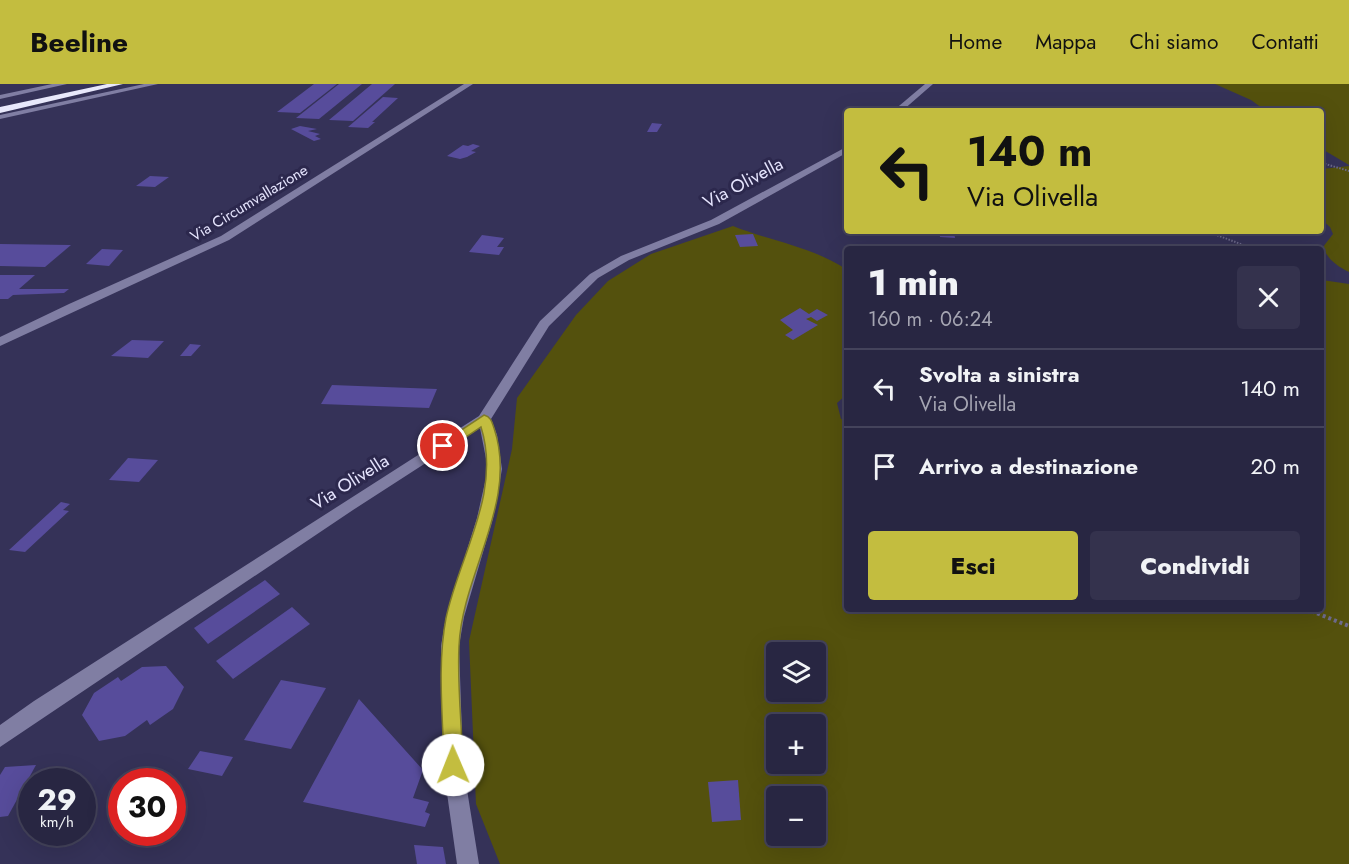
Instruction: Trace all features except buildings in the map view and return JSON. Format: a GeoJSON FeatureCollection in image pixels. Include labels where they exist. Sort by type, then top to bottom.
{"type":"FeatureCollection","features":[{"type":"Feature","properties":{"kind":"highway"},"geometry":{"type":"LineString","coordinates":[[0,108],[101,84]]}},
{"type":"Feature","properties":{"kind":"highway"},"geometry":{"type":"LineString","coordinates":[[0,108],[119,84]]}},
{"type":"Feature","properties":{"kind":"street"},"geometry":{"type":"LineString","coordinates":[[0,97],[63,84]]}},
{"type":"Feature","properties":{"kind":"street"},"geometry":{"type":"LineString","coordinates":[[0,117],[154,84]]}},
{"type":"Feature","properties":{"kind":"street","name":"Via Circumvallazione"},"geometry":{"type":"LineString","coordinates":[[0,342],[73,306],[225,238],[469,84]]}},
{"type":"Feature","properties":{"kind":"street"},"geometry":{"type":"LineString","coordinates":[[901,108],[929,84]]}},
{"type":"Feature","properties":{"kind":"street","name":"Via Olivella"},"geometry":{"type":"LineString","coordinates":[[0,737],[41,707],[484,419],[544,324],[594,276],[625,258],[715,222],[844,150]]}},
{"type":"Feature","properties":{"kind":"street"},"geometry":{"type":"LineString","coordinates":[[468,864],[453,765],[450,646],[455,617],[485,518],[495,470],[490,435],[484,419]]}},
{"type":"Feature","properties":{"kind":"path"},"geometry":{"type":"LineString","coordinates":[[1324,164],[1349,171]]}},
{"type":"Feature","properties":{"kind":"path"},"geometry":{"type":"LineString","coordinates":[[1214,234],[1246,246]]}},
{"type":"Feature","properties":{"kind":"path"},"geometry":{"type":"LineString","coordinates":[[1314,612],[1349,626]]}},
{"type":"Feature","properties":{"kind":"shaded area"},"geometry":{"type":"Polygon","coordinates":[[[1215,84],[1349,84],[1349,165],[1324,150],[1324,108],[1262,108],[1251,100],[1215,84]]]}},
{"type":"Feature","properties":{"kind":"shaded area"},"geometry":{"type":"Polygon","coordinates":[[[1349,166],[1349,272],[1333,262],[1324,249],[1324,246],[1333,234],[1324,222],[1324,169],[1349,166]]]}},
{"type":"Feature","properties":{"kind":"shaded area"},"geometry":{"type":"Polygon","coordinates":[[[733,226],[806,250],[844,268],[844,397],[837,403],[841,419],[844,420],[844,612],[1324,612],[1324,280],[1349,284],[1349,864],[500,864],[476,804],[469,641],[512,449],[517,398],[576,315],[608,281],[651,254],[733,226]]]}},
{"type":"Feature","properties":{"kind":"route"},"geometry":{"type":"LineString","coordinates":[[443,446],[484,419],[490,435],[495,470],[485,518],[455,617],[450,646],[453,765]]}}]}
